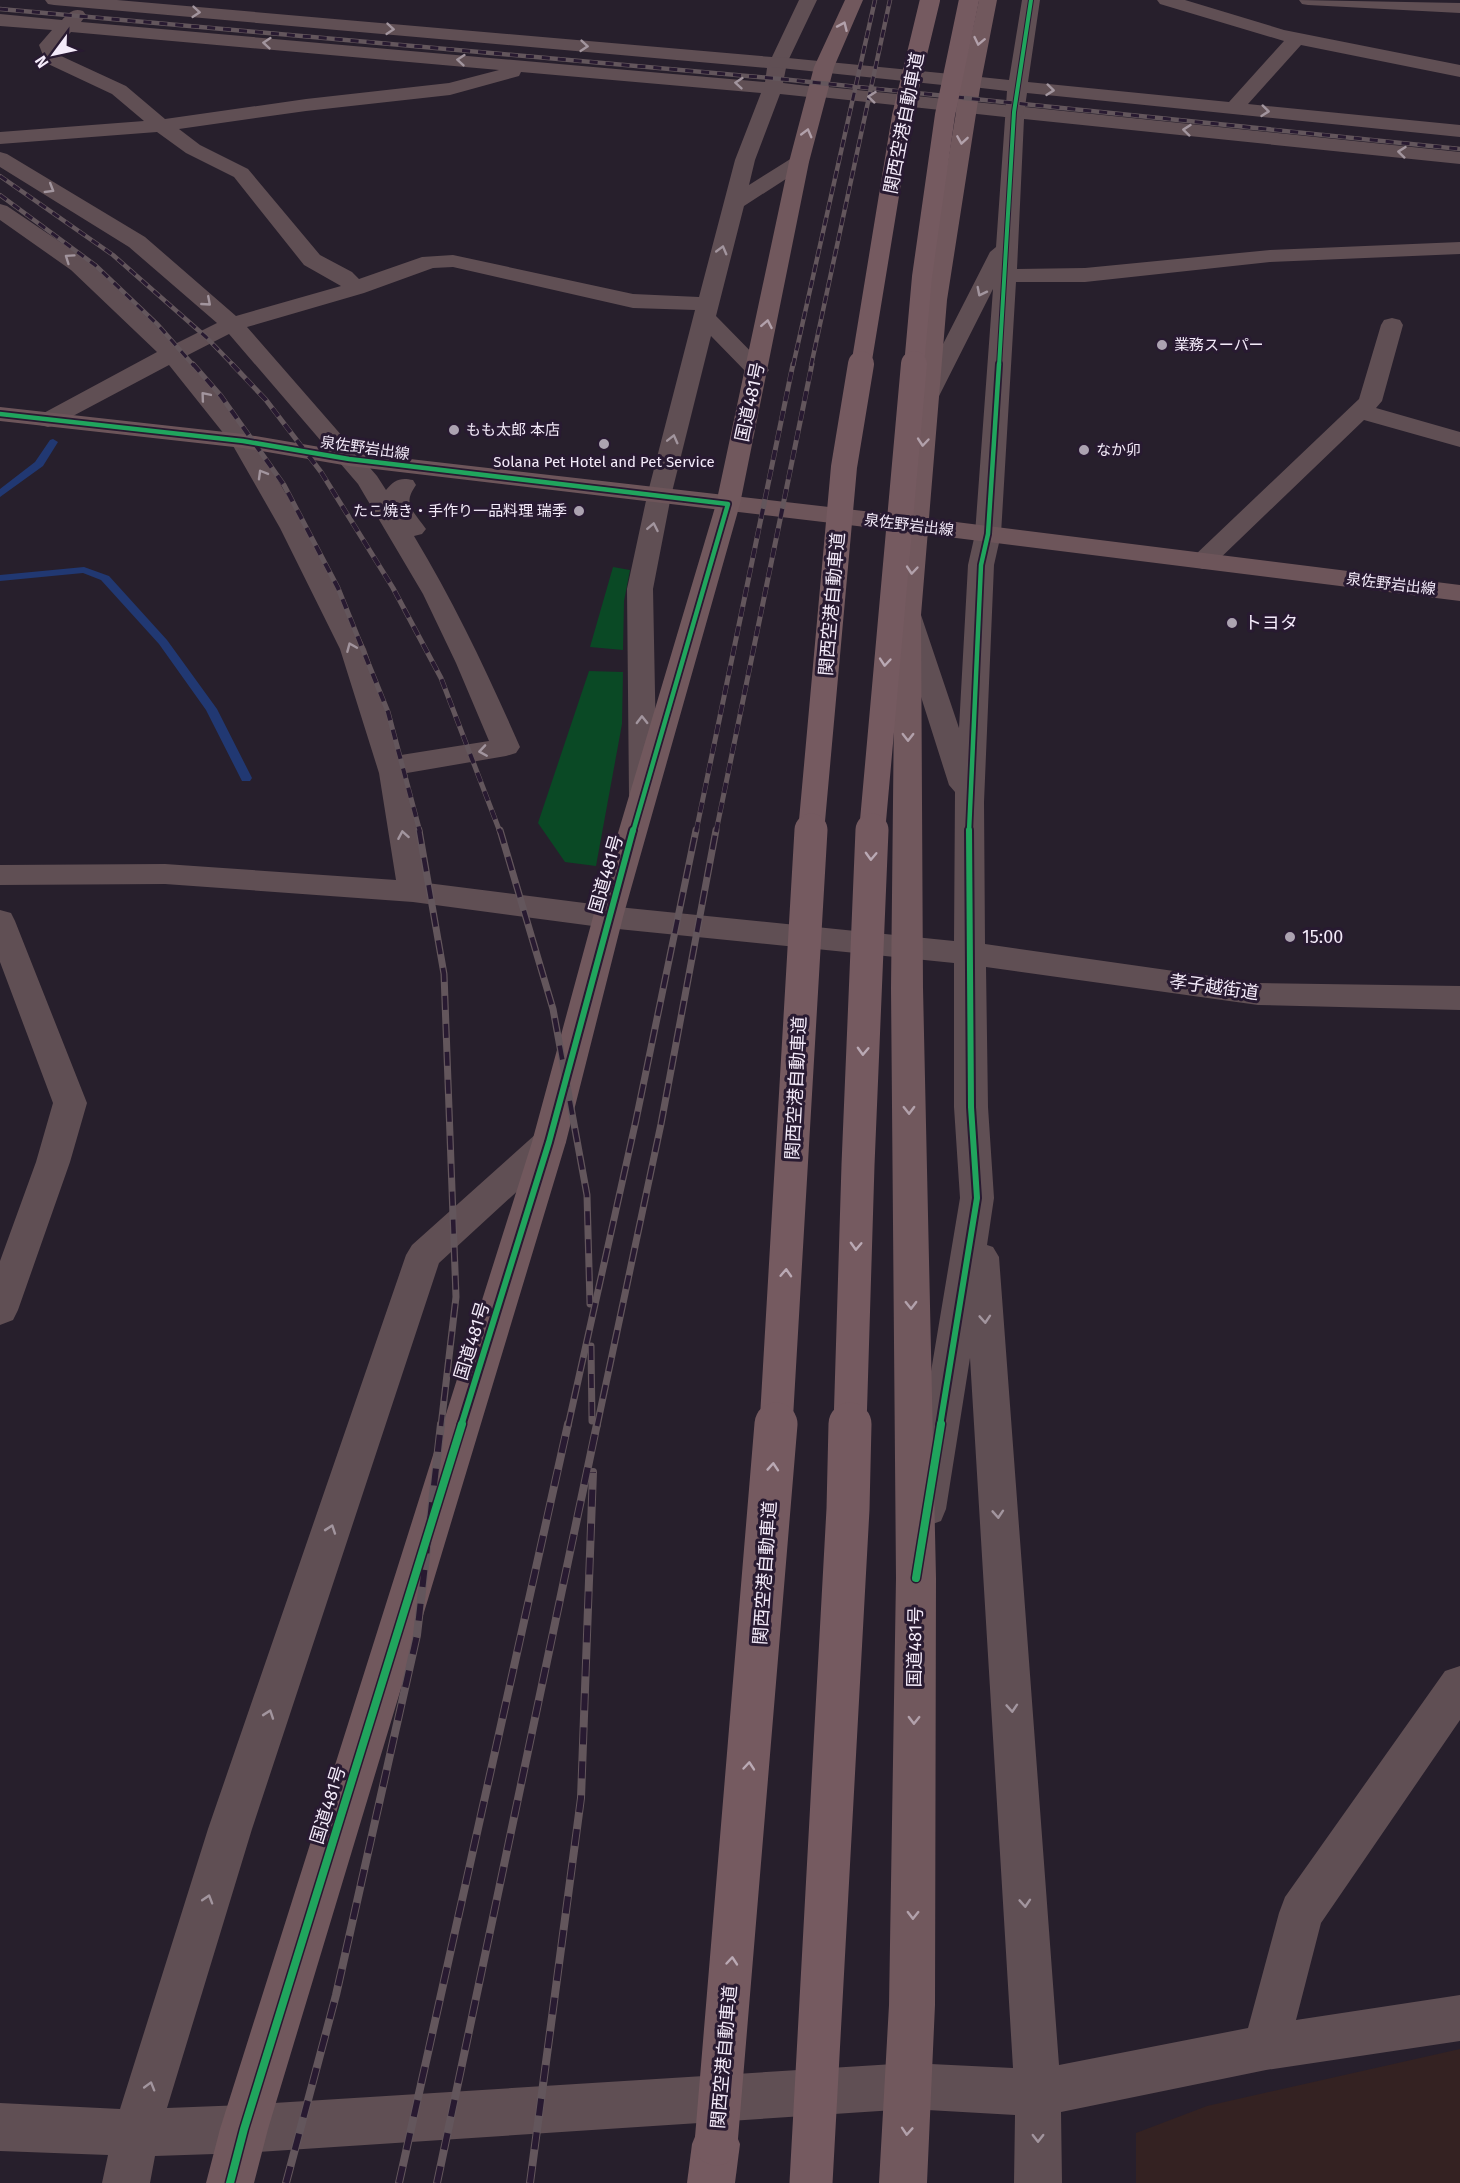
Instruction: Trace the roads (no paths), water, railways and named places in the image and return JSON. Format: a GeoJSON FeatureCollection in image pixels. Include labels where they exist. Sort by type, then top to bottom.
{"type":"FeatureCollection","features":[{"type":"Feature","properties":{"kind":"highway","name":"関西空港自動車道"},"geometry":{"type":"LineString","coordinates":[[711,2183],[755,1694],[779,1390],[807,879],[844,467],[902,116],[930,0]]}},
{"type":"Feature","properties":{"kind":"highway"},"geometry":{"type":"LineString","coordinates":[[811,2183],[848,1509],[858,1165],[873,804],[922,277],[945,115],[969,0]]}},
{"type":"Feature","properties":{"kind":"highway","name":"国道481号"},"geometry":{"type":"LineString","coordinates":[[903,2183],[910,2086],[916,1578],[907,947],[908,615],[936,300],[971,82],[988,0]]}},
{"type":"Feature","properties":{"kind":"highway","name":"国道481号"},"geometry":{"type":"LineString","coordinates":[[230,2183],[243,2130],[549,1142],[609,917],[728,504],[800,162],[824,67],[853,1]]}},
{"type":"Feature","properties":{"kind":"main road","name":"泉佐野岩出線"},"geometry":{"type":"LineString","coordinates":[[0,414],[243,441],[349,459],[916,525],[1460,593]]}},
{"type":"Feature","properties":{"kind":"street"},"geometry":{"type":"LineString","coordinates":[[54,0],[824,67],[1460,131]]}},
{"type":"Feature","properties":{"kind":"street"},"geometry":{"type":"LineString","coordinates":[[644,800],[640,589],[658,496],[745,160],[773,87],[778,63],[808,0]]}},
{"type":"Feature","properties":{"kind":"street"},"geometry":{"type":"LineString","coordinates":[[1031,0],[1014,112],[1008,240],[988,534],[981,565],[969,802],[971,1107],[1038,2093],[1038,2183]]}},
{"type":"Feature","properties":{"kind":"street"},"geometry":{"type":"LineString","coordinates":[[1166,0],[1297,38],[1460,71]]}},
{"type":"Feature","properties":{"kind":"street"},"geometry":{"type":"LineString","coordinates":[[1308,0],[1460,8]]}},
{"type":"Feature","properties":{"kind":"street"},"geometry":{"type":"LineString","coordinates":[[89,3],[48,45],[53,59],[118,90],[193,149],[241,173],[312,260],[344,277],[356,288]]}},
{"type":"Feature","properties":{"kind":"street"},"geometry":{"type":"LineString","coordinates":[[0,20],[773,87],[1460,158]]}},
{"type":"Feature","properties":{"kind":"street"},"geometry":{"type":"LineString","coordinates":[[1234,108],[1297,38]]}},
{"type":"Feature","properties":{"kind":"street"},"geometry":{"type":"LineString","coordinates":[[0,138],[161,126],[306,105],[450,88],[533,66],[549,42]]}},
{"type":"Feature","properties":{"kind":"street"},"geometry":{"type":"LineString","coordinates":[[0,158],[137,242],[232,324],[368,481],[436,594],[470,663],[506,747],[391,766]]}},
{"type":"Feature","properties":{"kind":"street"},"geometry":{"type":"LineString","coordinates":[[734,203],[800,162]]}},
{"type":"Feature","properties":{"kind":"street"},"geometry":{"type":"LineString","coordinates":[[0,210],[79,265],[172,354],[243,441],[293,528],[353,649],[391,766],[413,892]]}},
{"type":"Feature","properties":{"kind":"street"},"geometry":{"type":"LineString","coordinates":[[927,399],[1008,240]]}},
{"type":"Feature","properties":{"kind":"street"},"geometry":{"type":"LineString","coordinates":[[1005,276],[1085,275],[1270,256],[1460,248]]}},
{"type":"Feature","properties":{"kind":"street"},"geometry":{"type":"LineString","coordinates":[[48,420],[232,324],[356,288],[430,262],[453,261],[633,301],[706,310],[758,370]]}},
{"type":"Feature","properties":{"kind":"street"},"geometry":{"type":"LineString","coordinates":[[1203,561],[1370,401],[1392,325]]}},
{"type":"Feature","properties":{"kind":"street"},"geometry":{"type":"LineString","coordinates":[[1360,411],[1460,440]]}},
{"type":"Feature","properties":{"kind":"street"},"geometry":{"type":"LineString","coordinates":[[404,485],[396,493],[396,502],[430,556],[472,631],[529,758]]}},
{"type":"Feature","properties":{"kind":"street"},"geometry":{"type":"LineString","coordinates":[[908,615],[969,802]]}},
{"type":"Feature","properties":{"kind":"street","name":"孝子越街道"},"geometry":{"type":"LineString","coordinates":[[0,875],[165,874],[413,892],[609,917],[970,954],[1258,994],[1460,998]]}},
{"type":"Feature","properties":{"kind":"street"},"geometry":{"type":"LineString","coordinates":[[0,914],[33,875]]}},
{"type":"Feature","properties":{"kind":"street"},"geometry":{"type":"LineString","coordinates":[[0,921],[70,1103],[53,1162],[0,1310]]}},
{"type":"Feature","properties":{"kind":"street"},"geometry":{"type":"LineString","coordinates":[[126,2183],[136,2133],[230,1829],[424,1255],[549,1142]]}},
{"type":"Feature","properties":{"kind":"street"},"geometry":{"type":"LineString","coordinates":[[916,1578],[977,1198]]}},
{"type":"Feature","properties":{"kind":"street"},"geometry":{"type":"LineString","coordinates":[[1266,2046],[1301,1913],[1460,1685]]}},
{"type":"Feature","properties":{"kind":"street"},"geometry":{"type":"LineString","coordinates":[[0,2127],[136,2133],[243,2130],[910,2086],[1038,2093],[1266,2046],[1460,2018]]}},
{"type":"Feature","properties":{"kind":"waterway"},"geometry":{"type":"LineString","coordinates":[[0,494],[39,464],[53,442]]}},
{"type":"Feature","properties":{"kind":"waterway"},"geometry":{"type":"LineString","coordinates":[[0,578],[84,570],[105,578],[163,642],[211,709],[246,778]]}},
{"type":"Feature","properties":{"kind":"railway"},"geometry":{"type":"LineString","coordinates":[[856,87],[875,0]]}},
{"type":"Feature","properties":{"kind":"railway"},"geometry":{"type":"LineString","coordinates":[[871,88],[890,0]]}},
{"type":"Feature","properties":{"kind":"railway"},"geometry":{"type":"LineString","coordinates":[[0,9],[856,87]]}},
{"type":"Feature","properties":{"kind":"railway"},"geometry":{"type":"LineString","coordinates":[[793,366],[856,87]]}},
{"type":"Feature","properties":{"kind":"railway"},"geometry":{"type":"LineString","coordinates":[[856,87],[871,88]]}},
{"type":"Feature","properties":{"kind":"railway"},"geometry":{"type":"LineString","coordinates":[[811,366],[871,88]]}},
{"type":"Feature","properties":{"kind":"railway"},"geometry":{"type":"LineString","coordinates":[[871,88],[1460,149]]}},
{"type":"Feature","properties":{"kind":"railway"},"geometry":{"type":"LineString","coordinates":[[0,176],[113,255],[206,337],[234,366]]}},
{"type":"Feature","properties":{"kind":"railway"},"geometry":{"type":"LineString","coordinates":[[0,195],[95,265],[158,325],[194,366]]}},
{"type":"Feature","properties":{"kind":"railway"},"geometry":{"type":"LineString","coordinates":[[193,364],[221,396],[284,485],[338,588],[388,712],[420,832]]}},
{"type":"Feature","properties":{"kind":"railway"},"geometry":{"type":"LineString","coordinates":[[232,364],[266,400],[321,472],[393,588],[441,678],[500,832]]}},
{"type":"Feature","properties":{"kind":"railway"},"geometry":{"type":"LineString","coordinates":[[696,832],[793,364]]}},
{"type":"Feature","properties":{"kind":"railway"},"geometry":{"type":"LineString","coordinates":[[716,832],[812,364]]}},
{"type":"Feature","properties":{"kind":"railway"},"geometry":{"type":"LineString","coordinates":[[419,830],[444,974],[456,1297],[441,1426]]}},
{"type":"Feature","properties":{"kind":"railway"},"geometry":{"type":"LineString","coordinates":[[500,830],[553,1009],[587,1195],[590,1304]]}},
{"type":"Feature","properties":{"kind":"railway"},"geometry":{"type":"LineString","coordinates":[[568,1426],[636,1120],[696,830]]}},
{"type":"Feature","properties":{"kind":"railway"},"geometry":{"type":"LineString","coordinates":[[597,1426],[661,1124],[716,830]]}},
{"type":"Feature","properties":{"kind":"railway"},"geometry":{"type":"LineString","coordinates":[[591,1346],[592,1421]]}},
{"type":"Feature","properties":{"kind":"railway"},"geometry":{"type":"LineString","coordinates":[[286,2183],[336,1995],[417,1635],[441,1424]]}},
{"type":"Feature","properties":{"kind":"railway"},"geometry":{"type":"LineString","coordinates":[[399,2183],[568,1424]]}},
{"type":"Feature","properties":{"kind":"railway"},"geometry":{"type":"LineString","coordinates":[[437,2183],[597,1424]]}},
{"type":"Feature","properties":{"kind":"railway"},"geometry":{"type":"LineString","coordinates":[[530,2183],[581,1798],[593,1472]]}},
{"type":"Feature","properties":{"kind":"place","name":"業務スーパー"},"geometry":{"type":"Point","coordinates":[1162,345]}},
{"type":"Feature","properties":{"kind":"place","name":"もも太郎 本店"},"geometry":{"type":"Point","coordinates":[454,430]}},
{"type":"Feature","properties":{"kind":"place","name":"Solana Pet Hotel and Pet Service"},"geometry":{"type":"Point","coordinates":[604,444]}},
{"type":"Feature","properties":{"kind":"place","name":"なか卯"},"geometry":{"type":"Point","coordinates":[1084,450]}},
{"type":"Feature","properties":{"kind":"place","name":"たこ焼き・手作り一品料理 瑞季"},"geometry":{"type":"Point","coordinates":[579,511]}},
{"type":"Feature","properties":{"kind":"place","name":"トヨタ"},"geometry":{"type":"Point","coordinates":[1232,623]}},
{"type":"Feature","properties":{"kind":"place","name":"15:00"},"geometry":{"type":"Point","coordinates":[1290,937]}}]}
